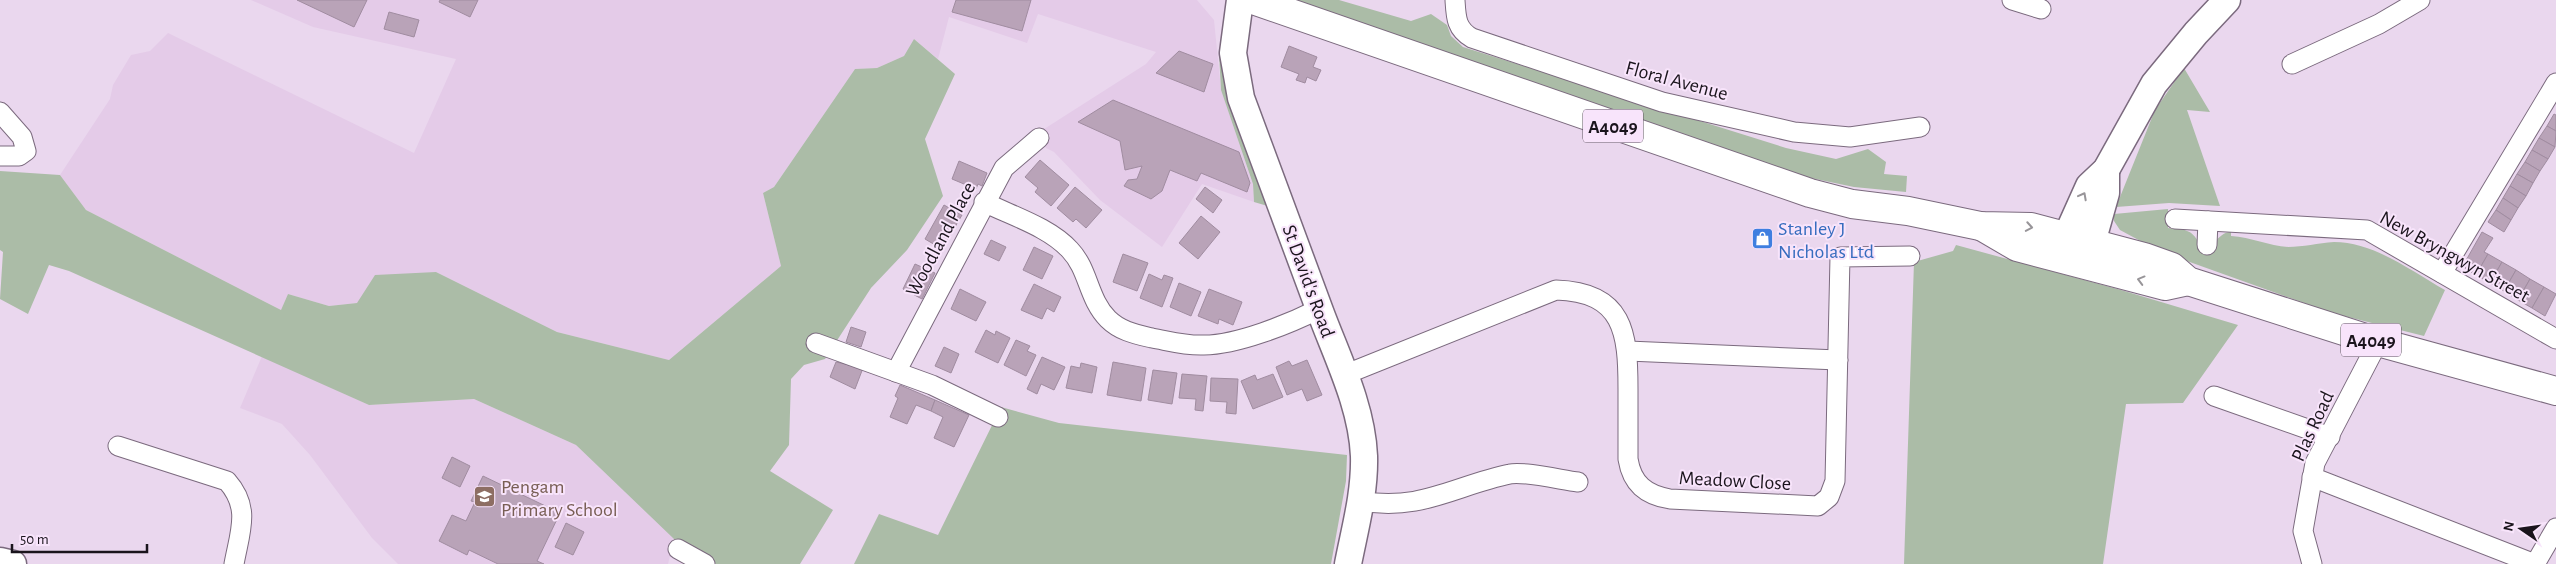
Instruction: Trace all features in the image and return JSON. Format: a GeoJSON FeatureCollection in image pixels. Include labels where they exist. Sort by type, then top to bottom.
{"type":"FeatureCollection","features":[{"type":"Feature","properties":{"kind":"main road","name":"St David's Road"},"geometry":{"type":"LineString","coordinates":[[1240,0],[1233,53],[1241,98],[1344,375],[1359,423],[1364,454],[1361,502],[1348,564]]}},
{"type":"Feature","properties":{"kind":"main road","name":"A4049"},"geometry":{"type":"LineString","coordinates":[[1253,0],[1810,193],[1852,204],[1908,211],[1980,226],[2017,247],[2076,250],[2165,286],[2188,281],[2378,342],[2556,391]]}},
{"type":"Feature","properties":{"kind":"main road"},"geometry":{"type":"LineString","coordinates":[[2076,250],[2088,186],[2106,170],[2154,84],[2196,33],[2227,0]]}},
{"type":"Feature","properties":{"kind":"main road"},"geometry":{"type":"LineString","coordinates":[[0,561],[12,564]]}},
{"type":"Feature","properties":{"kind":"street","name":"Floral Avenue"},"geometry":{"type":"LineString","coordinates":[[1455,0],[1458,25],[1464,34],[1472,38],[1662,102],[1794,132],[1850,137],[1920,127]]}},
{"type":"Feature","properties":{"kind":"street"},"geometry":{"type":"LineString","coordinates":[[2012,0],[2040,9]]}},
{"type":"Feature","properties":{"kind":"street"},"geometry":{"type":"LineString","coordinates":[[2292,64],[2378,24],[2420,0]]}},
{"type":"Feature","properties":{"kind":"street"},"geometry":{"type":"LineString","coordinates":[[2442,273],[2556,83]]}},
{"type":"Feature","properties":{"kind":"street"},"geometry":{"type":"LineString","coordinates":[[0,112],[22,137],[26,151],[19,156],[0,156]]}},
{"type":"Feature","properties":{"kind":"street","name":"Woodland Place"},"geometry":{"type":"LineString","coordinates":[[896,372],[984,202],[1004,168],[1039,138]]}},
{"type":"Feature","properties":{"kind":"street"},"geometry":{"type":"LineString","coordinates":[[984,202],[1056,238],[1070,249],[1082,265],[1092,298],[1098,308],[1119,329],[1181,344],[1219,345],[1238,340],[1319,309]]}},
{"type":"Feature","properties":{"kind":"street","name":"New Bryngwyn Street"},"geometry":{"type":"LineString","coordinates":[[2175,219],[2367,230],[2556,339]]}},
{"type":"Feature","properties":{"kind":"street"},"geometry":{"type":"LineString","coordinates":[[2207,246],[2208,221]]}},
{"type":"Feature","properties":{"kind":"street","name":"Meadow Close"},"geometry":{"type":"LineString","coordinates":[[1344,375],[1556,290],[1584,294],[1607,306],[1622,327],[1628,351],[1629,468],[1641,488],[1649,494],[1670,499],[1818,506],[1829,497],[1835,481],[1840,257],[1910,256]]}},
{"type":"Feature","properties":{"kind":"street","name":"Plas Road"},"geometry":{"type":"LineString","coordinates":[[2312,564],[2303,531],[2315,463],[2378,342]]}},
{"type":"Feature","properties":{"kind":"street"},"geometry":{"type":"LineString","coordinates":[[816,343],[932,385],[998,417]]}},
{"type":"Feature","properties":{"kind":"street"},"geometry":{"type":"LineString","coordinates":[[1628,351],[1838,360]]}},
{"type":"Feature","properties":{"kind":"street"},"geometry":{"type":"LineString","coordinates":[[2214,396],[2330,437]]}},
{"type":"Feature","properties":{"kind":"street"},"geometry":{"type":"LineString","coordinates":[[118,446],[226,481],[238,494],[243,516],[234,564]]}},
{"type":"Feature","properties":{"kind":"street"},"geometry":{"type":"LineString","coordinates":[[1361,502],[1384,505],[1440,497],[1512,473],[1578,482]]}},
{"type":"Feature","properties":{"kind":"street"},"geometry":{"type":"LineString","coordinates":[[2312,476],[2534,564],[2556,528]]}},
{"type":"Feature","properties":{"kind":"street"},"geometry":{"type":"LineString","coordinates":[[678,549],[705,564]]}},
{"type":"Feature","properties":{"kind":"shaded area"},"geometry":{"type":"Polygon","coordinates":[[[251,0],[1197,0],[1214,20],[1221,90],[1253,184],[1254,202],[1202,184],[1162,247],[1100,200],[1054,152],[1046,148],[1041,131],[1146,64],[1156,52],[1038,14],[1027,43],[949,17],[938,59],[914,39],[904,56],[877,68],[855,69],[774,187],[763,193],[781,266],[669,360],[557,332],[436,272],[357,303],[329,306],[288,294],[281,310],[86,210],[60,175],[110,99],[113,85],[131,55],[150,51],[168,33],[414,153],[456,59],[313,27],[251,0]]]}},
{"type":"Feature","properties":{"kind":"shaded area","name":"Pengam Primary School"},"geometry":{"type":"Polygon","coordinates":[[[262,356],[369,405],[474,399],[576,445],[674,539],[668,564],[398,564],[372,538],[310,455],[282,424],[240,408],[262,356]]]}},
{"type":"Feature","properties":{"kind":"green space"},"geometry":{"type":"Polygon","coordinates":[[[1296,0],[1339,0],[1411,21],[1431,14],[1447,25],[1451,36],[1463,47],[1786,148],[1836,159],[1868,149],[1886,162],[1884,174],[1907,176],[1906,192],[1854,187],[1801,176],[1443,55],[1296,0]]]}},
{"type":"Feature","properties":{"kind":"green space"},"geometry":{"type":"Polygon","coordinates":[[[914,39],[955,74],[925,139],[943,196],[907,250],[871,288],[825,359],[804,365],[791,379],[789,445],[770,471],[833,510],[800,564],[716,564],[674,539],[576,445],[474,399],[369,405],[69,271],[49,265],[28,314],[0,299],[3,252],[0,250],[0,171],[60,175],[86,210],[281,310],[288,294],[329,306],[357,303],[375,275],[436,272],[557,332],[669,360],[781,266],[763,193],[774,187],[855,69],[877,68],[904,56],[914,39]]]}},
{"type":"Feature","properties":{"kind":"green space"},"geometry":{"type":"Polygon","coordinates":[[[1219,54],[1223,54],[1271,207],[1254,202],[1253,184],[1221,90],[1219,54]]]}},
{"type":"Feature","properties":{"kind":"green space"},"geometry":{"type":"Polygon","coordinates":[[[2184,68],[2210,112],[2187,110],[2220,206],[2169,203],[2116,207],[2155,110],[2184,68]]]}},
{"type":"Feature","properties":{"kind":"green space"},"geometry":{"type":"Polygon","coordinates":[[[2168,209],[2168,228],[2190,232],[2199,243],[2215,242],[2224,234],[2231,232],[2231,236],[2288,247],[2334,242],[2349,243],[2378,252],[2445,290],[2424,336],[2332,313],[2159,251],[2120,230],[2114,221],[2114,214],[2168,209]]]}},
{"type":"Feature","properties":{"kind":"green space"},"geometry":{"type":"Polygon","coordinates":[[[1956,245],[2121,290],[2238,325],[2183,403],[2126,404],[2103,564],[1904,564],[1914,262],[1953,251],[1956,245]]]}},
{"type":"Feature","properties":{"kind":"green space"},"geometry":{"type":"Polygon","coordinates":[[[1001,407],[1059,423],[1347,455],[1346,481],[1331,564],[854,564],[879,514],[938,535],[1001,407]]]}},
{"type":"Feature","properties":{"kind":"building"},"geometry":{"type":"Polygon","coordinates":[[[297,0],[367,0],[354,27],[297,0]]]}},
{"type":"Feature","properties":{"kind":"building"},"geometry":{"type":"Polygon","coordinates":[[[440,0],[478,0],[470,17],[439,2],[440,0]]]}},
{"type":"Feature","properties":{"kind":"building"},"geometry":{"type":"Polygon","coordinates":[[[956,0],[1031,0],[1022,31],[952,12],[956,0]]]}},
{"type":"Feature","properties":{"kind":"building"},"geometry":{"type":"Polygon","coordinates":[[[389,12],[419,20],[414,37],[384,29],[389,12]]]}},
{"type":"Feature","properties":{"kind":"building"},"geometry":{"type":"Polygon","coordinates":[[[1289,46],[1317,57],[1313,67],[1321,70],[1316,81],[1307,77],[1305,83],[1296,80],[1299,74],[1281,67],[1289,46]]]}},
{"type":"Feature","properties":{"kind":"building"},"geometry":{"type":"Polygon","coordinates":[[[1179,51],[1213,64],[1204,92],[1156,73],[1179,51]]]}},
{"type":"Feature","properties":{"kind":"building"},"geometry":{"type":"Polygon","coordinates":[[[1113,100],[1239,152],[1250,183],[1247,192],[1201,173],[1197,181],[1170,170],[1162,191],[1151,199],[1124,186],[1128,180],[1137,179],[1142,166],[1125,170],[1120,141],[1078,122],[1113,100]]]}},
{"type":"Feature","properties":{"kind":"building"},"geometry":{"type":"Polygon","coordinates":[[[2554,114],[2556,115],[2556,131],[2547,126],[2554,114]]]}},
{"type":"Feature","properties":{"kind":"building"},"geometry":{"type":"Polygon","coordinates":[[[2547,126],[2556,131],[2555,147],[2539,138],[2547,126]]]}},
{"type":"Feature","properties":{"kind":"building"},"geometry":{"type":"Polygon","coordinates":[[[2539,138],[2555,147],[2548,159],[2532,150],[2539,138]]]}},
{"type":"Feature","properties":{"kind":"building"},"geometry":{"type":"Polygon","coordinates":[[[2532,150],[2548,159],[2540,171],[2525,162],[2532,150]]]}},
{"type":"Feature","properties":{"kind":"building"},"geometry":{"type":"Polygon","coordinates":[[[1040,160],[1069,185],[1051,206],[1035,192],[1038,188],[1025,177],[1040,160]]]}},
{"type":"Feature","properties":{"kind":"building"},"geometry":{"type":"Polygon","coordinates":[[[959,161],[987,173],[982,186],[978,184],[976,189],[952,179],[959,161]]]}},
{"type":"Feature","properties":{"kind":"building"},"geometry":{"type":"Polygon","coordinates":[[[2525,162],[2540,171],[2533,183],[2517,174],[2525,162]]]}},
{"type":"Feature","properties":{"kind":"building"},"geometry":{"type":"Polygon","coordinates":[[[2517,174],[2533,183],[2526,196],[2510,186],[2517,174]]]}},
{"type":"Feature","properties":{"kind":"building"},"geometry":{"type":"Polygon","coordinates":[[[2510,186],[2526,196],[2518,208],[2503,198],[2510,186]]]}},
{"type":"Feature","properties":{"kind":"building"},"geometry":{"type":"Polygon","coordinates":[[[1075,187],[1102,210],[1086,228],[1076,219],[1073,222],[1057,208],[1075,187]]]}},
{"type":"Feature","properties":{"kind":"building"},"geometry":{"type":"Polygon","coordinates":[[[1205,187],[1222,200],[1213,213],[1196,199],[1205,187]]]}},
{"type":"Feature","properties":{"kind":"building"},"geometry":{"type":"Polygon","coordinates":[[[2503,198],[2518,208],[2511,220],[2496,210],[2503,198]]]}},
{"type":"Feature","properties":{"kind":"building"},"geometry":{"type":"Polygon","coordinates":[[[944,205],[962,215],[942,249],[925,239],[944,205]]]}},
{"type":"Feature","properties":{"kind":"building"},"geometry":{"type":"Polygon","coordinates":[[[2496,210],[2511,220],[2504,232],[2488,222],[2496,210]]]}},
{"type":"Feature","properties":{"kind":"building"},"geometry":{"type":"Polygon","coordinates":[[[1201,216],[1220,232],[1198,259],[1179,243],[1201,216]]]}},
{"type":"Feature","properties":{"kind":"building"},"geometry":{"type":"Polygon","coordinates":[[[2482,232],[2493,238],[2484,252],[2488,254],[2476,275],[2466,269],[2464,264],[2482,232]]]}},
{"type":"Feature","properties":{"kind":"building"},"geometry":{"type":"Polygon","coordinates":[[[991,240],[1006,247],[999,261],[984,254],[991,240]]]}},
{"type":"Feature","properties":{"kind":"building"},"geometry":{"type":"Polygon","coordinates":[[[1034,247],[1053,256],[1042,279],[1023,270],[1034,247]]]}},
{"type":"Feature","properties":{"kind":"building"},"geometry":{"type":"Polygon","coordinates":[[[1123,254],[1148,263],[1137,291],[1113,282],[1123,254]]]}},
{"type":"Feature","properties":{"kind":"building"},"geometry":{"type":"Polygon","coordinates":[[[2488,254],[2502,262],[2490,283],[2476,275],[2488,254]]]}},
{"type":"Feature","properties":{"kind":"building"},"geometry":{"type":"Polygon","coordinates":[[[2502,262],[2516,270],[2504,291],[2490,283],[2502,262]]]}},
{"type":"Feature","properties":{"kind":"building"},"geometry":{"type":"Polygon","coordinates":[[[915,264],[935,273],[922,299],[903,289],[915,264]]]}},
{"type":"Feature","properties":{"kind":"building"},"geometry":{"type":"Polygon","coordinates":[[[2516,270],[2530,279],[2518,300],[2504,291],[2516,270]]]}},
{"type":"Feature","properties":{"kind":"building"},"geometry":{"type":"Polygon","coordinates":[[[1149,274],[1162,280],[1164,275],[1173,278],[1162,307],[1140,298],[1149,274]]]}},
{"type":"Feature","properties":{"kind":"building"},"geometry":{"type":"Polygon","coordinates":[[[2530,279],[2544,287],[2532,308],[2518,300],[2530,279]]]}},
{"type":"Feature","properties":{"kind":"building"},"geometry":{"type":"Polygon","coordinates":[[[1179,283],[1201,292],[1191,316],[1170,307],[1179,283]]]}},
{"type":"Feature","properties":{"kind":"building"},"geometry":{"type":"Polygon","coordinates":[[[1034,284],[1061,297],[1054,312],[1047,308],[1042,319],[1021,310],[1034,284]]]}},
{"type":"Feature","properties":{"kind":"building"},"geometry":{"type":"Polygon","coordinates":[[[2544,287],[2556,294],[2545,316],[2532,308],[2544,287]]]}},
{"type":"Feature","properties":{"kind":"building"},"geometry":{"type":"Polygon","coordinates":[[[960,289],[986,302],[976,321],[951,309],[960,289]]]}},
{"type":"Feature","properties":{"kind":"building"},"geometry":{"type":"Polygon","coordinates":[[[1209,289],[1242,302],[1233,325],[1219,319],[1218,324],[1198,316],[1209,289]]]}},
{"type":"Feature","properties":{"kind":"building"},"geometry":{"type":"Polygon","coordinates":[[[851,327],[866,332],[861,347],[846,342],[851,327]]]}},
{"type":"Feature","properties":{"kind":"building"},"geometry":{"type":"Polygon","coordinates":[[[986,330],[995,335],[996,331],[1010,338],[998,363],[975,352],[986,330]]]}},
{"type":"Feature","properties":{"kind":"building"},"geometry":{"type":"Polygon","coordinates":[[[1016,340],[1030,346],[1027,351],[1036,355],[1026,376],[1004,365],[1016,340]]]}},
{"type":"Feature","properties":{"kind":"building"},"geometry":{"type":"Polygon","coordinates":[[[944,347],[959,354],[951,373],[935,366],[944,347]]]}},
{"type":"Feature","properties":{"kind":"building"},"geometry":{"type":"Polygon","coordinates":[[[1042,357],[1065,367],[1054,390],[1041,384],[1037,394],[1027,389],[1042,357]]]}},
{"type":"Feature","properties":{"kind":"building"},"geometry":{"type":"Polygon","coordinates":[[[1307,360],[1322,395],[1307,401],[1302,389],[1287,395],[1276,367],[1289,361],[1292,366],[1307,360]]]}},
{"type":"Feature","properties":{"kind":"building"},"geometry":{"type":"Polygon","coordinates":[[[836,362],[863,368],[855,389],[830,377],[836,362]]]}},
{"type":"Feature","properties":{"kind":"building"},"geometry":{"type":"Polygon","coordinates":[[[1113,362],[1146,368],[1141,401],[1107,395],[1113,362]]]}},
{"type":"Feature","properties":{"kind":"building"},"geometry":{"type":"Polygon","coordinates":[[[1081,363],[1097,367],[1092,393],[1066,388],[1071,366],[1080,368],[1081,363]]]}},
{"type":"Feature","properties":{"kind":"building"},"geometry":{"type":"Polygon","coordinates":[[[1153,370],[1177,373],[1172,404],[1148,400],[1153,370]]]}},
{"type":"Feature","properties":{"kind":"building"},"geometry":{"type":"Polygon","coordinates":[[[1182,374],[1207,376],[1203,411],[1195,410],[1196,399],[1179,398],[1182,374]]]}},
{"type":"Feature","properties":{"kind":"building"},"geometry":{"type":"Polygon","coordinates":[[[1273,374],[1283,397],[1253,409],[1241,381],[1255,375],[1257,380],[1273,374]]]}},
{"type":"Feature","properties":{"kind":"building"},"geometry":{"type":"Polygon","coordinates":[[[1211,378],[1238,379],[1236,414],[1226,413],[1227,402],[1210,401],[1211,378]]]}},
{"type":"Feature","properties":{"kind":"building"},"geometry":{"type":"Polygon","coordinates":[[[900,385],[935,400],[931,411],[916,405],[907,424],[890,417],[898,398],[895,396],[900,385]]]}},
{"type":"Feature","properties":{"kind":"building"},"geometry":{"type":"Polygon","coordinates":[[[935,400],[969,415],[954,447],[934,438],[943,417],[931,411],[935,400]]]}},
{"type":"Feature","properties":{"kind":"building"},"geometry":{"type":"Polygon","coordinates":[[[452,457],[470,466],[460,487],[442,478],[452,457]]]}},
{"type":"Feature","properties":{"kind":"building"},"geometry":{"type":"Polygon","coordinates":[[[483,476],[560,513],[537,561],[544,564],[498,564],[469,550],[467,555],[439,541],[452,515],[466,521],[475,502],[471,501],[483,476]]]}},
{"type":"Feature","properties":{"kind":"building"},"geometry":{"type":"Polygon","coordinates":[[[566,523],[584,532],[573,555],[555,547],[566,523]]]}},
{"type":"Feature","properties":{"kind":"place","name":"Stanley J Nicholas Ltd"},"geometry":{"type":"Point","coordinates":[1762,239]}},
{"type":"Feature","properties":{"kind":"place","name":"Pengam Primary School"},"geometry":{"type":"Point","coordinates":[485,497]}}]}
